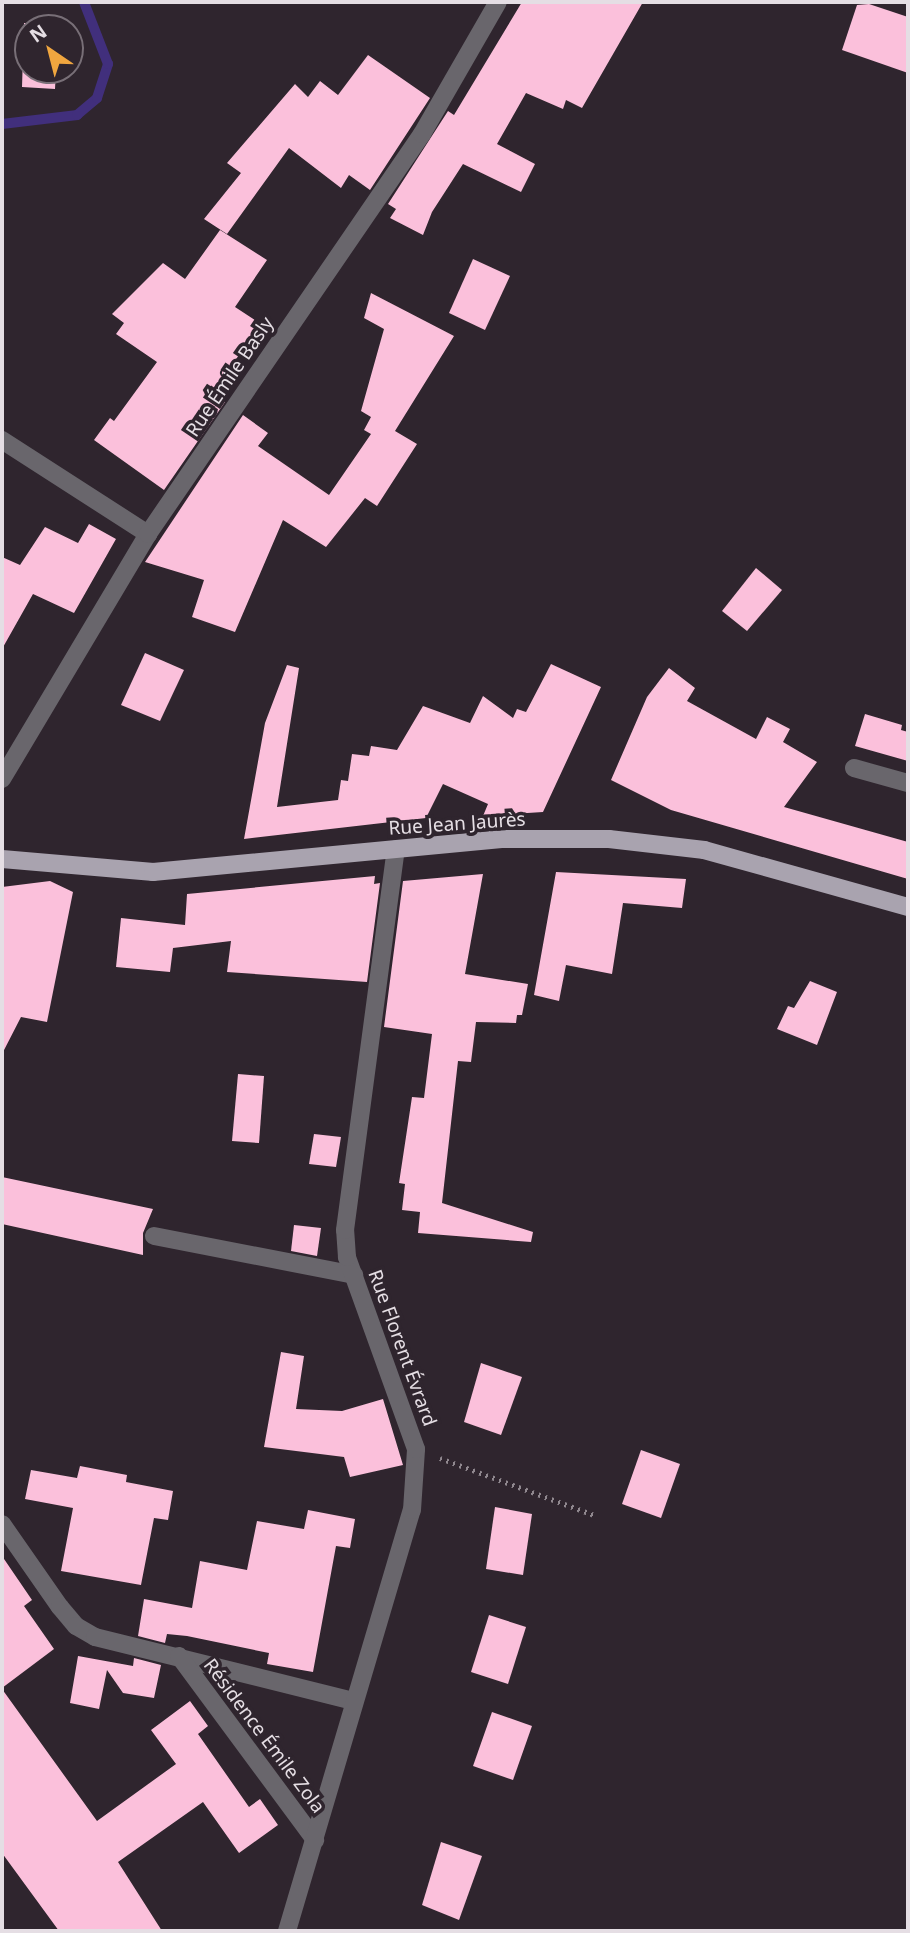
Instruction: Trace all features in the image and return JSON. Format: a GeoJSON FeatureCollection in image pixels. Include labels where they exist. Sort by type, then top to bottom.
{"type":"FeatureCollection","features":[{"type":"Feature","properties":{"kind":"main road","name":"Rue Jean Jaurès"},"geometry":{"type":"LineString","coordinates":[[2,859],[153,872],[501,839],[609,839],[704,850],[908,906]]}},
{"type":"Feature","properties":{"kind":"street","name":"Rue Émile Basly"},"geometry":{"type":"LineString","coordinates":[[2,779],[148,534],[422,134],[498,2]]}},
{"type":"Feature","properties":{"kind":"street"},"geometry":{"type":"LineString","coordinates":[[2,440],[148,534]]}},
{"type":"Feature","properties":{"kind":"street"},"geometry":{"type":"LineString","coordinates":[[854,768],[908,783]]}},
{"type":"Feature","properties":{"kind":"street","name":"Rue Florent Évrard"},"geometry":{"type":"LineString","coordinates":[[287,1931],[353,1701],[412,1510],[416,1450],[354,1275],[345,1230],[396,849]]}},
{"type":"Feature","properties":{"kind":"street"},"geometry":{"type":"LineString","coordinates":[[154,1236],[354,1275]]}},
{"type":"Feature","properties":{"kind":"street","name":"Résidence Émile Zola"},"geometry":{"type":"LineString","coordinates":[[2,1524],[76,1626],[95,1637],[353,1701]]}},
{"type":"Feature","properties":{"kind":"street","name":"Résidence Émile Zola"},"geometry":{"type":"LineString","coordinates":[[179,1656],[315,1840]]}},
{"type":"Feature","properties":{"kind":"path"},"geometry":{"type":"LineString","coordinates":[[416,1450],[597,1516]]}},
{"type":"Feature","properties":{"kind":"building"},"geometry":{"type":"Polygon","coordinates":[[[522,2],[643,2],[582,108],[566,100],[563,109],[526,93],[497,144],[535,164],[521,192],[463,164],[432,212],[423,235],[390,218],[396,209],[388,204],[448,111],[454,115],[522,2]]]}},
{"type":"Feature","properties":{"kind":"building"},"geometry":{"type":"Polygon","coordinates":[[[869,4],[908,17],[908,73],[842,50],[857,5],[869,4]]]}},
{"type":"Feature","properties":{"kind":"building"},"geometry":{"type":"Polygon","coordinates":[[[368,55],[430,98],[370,190],[349,175],[341,188],[289,148],[227,234],[204,219],[241,173],[227,163],[295,84],[308,97],[320,81],[338,95],[368,55]]]}},
{"type":"Feature","properties":{"kind":"building"},"geometry":{"type":"Polygon","coordinates":[[[22,84],[55,84],[55,89],[22,87],[22,84]]]}},
{"type":"Feature","properties":{"kind":"building"},"geometry":{"type":"Polygon","coordinates":[[[220,230],[267,260],[235,307],[261,324],[212,393],[225,402],[164,490],[94,440],[110,418],[114,421],[157,362],[116,334],[124,323],[112,314],[163,263],[185,279],[220,230]]]}},
{"type":"Feature","properties":{"kind":"building"},"geometry":{"type":"Polygon","coordinates":[[[473,259],[510,276],[485,330],[449,313],[473,259]]]}},
{"type":"Feature","properties":{"kind":"building"},"geometry":{"type":"Polygon","coordinates":[[[371,293],[454,336],[395,431],[417,444],[377,506],[365,498],[326,547],[283,520],[235,632],[192,617],[204,580],[145,562],[243,415],[268,433],[258,446],[329,495],[371,434],[364,430],[371,417],[361,411],[384,329],[364,318],[371,293]]]}},
{"type":"Feature","properties":{"kind":"building"},"geometry":{"type":"Polygon","coordinates":[[[89,524],[116,539],[74,613],[33,594],[2,649],[2,557],[20,565],[45,527],[78,543],[89,524]]]}},
{"type":"Feature","properties":{"kind":"building"},"geometry":{"type":"Polygon","coordinates":[[[756,568],[782,590],[747,631],[722,611],[756,568]]]}},
{"type":"Feature","properties":{"kind":"building"},"geometry":{"type":"Polygon","coordinates":[[[145,653],[184,670],[160,721],[121,705],[145,653]]]}},
{"type":"Feature","properties":{"kind":"building"},"geometry":{"type":"Polygon","coordinates":[[[551,664],[601,687],[543,812],[483,816],[488,804],[443,784],[426,818],[244,839],[265,723],[287,665],[299,668],[277,807],[338,800],[341,780],[348,781],[352,754],[369,756],[371,746],[397,750],[423,706],[470,723],[483,696],[513,718],[517,709],[526,712],[551,664]]]}},
{"type":"Feature","properties":{"kind":"building"},"geometry":{"type":"Polygon","coordinates":[[[669,668],[695,688],[687,701],[756,739],[767,717],[790,729],[783,742],[817,762],[784,807],[908,842],[908,879],[671,810],[611,780],[647,697],[669,668]]]}},
{"type":"Feature","properties":{"kind":"building"},"geometry":{"type":"Polygon","coordinates":[[[865,714],[902,725],[901,730],[908,732],[908,761],[855,746],[865,714]]]}},
{"type":"Feature","properties":{"kind":"building"},"geometry":{"type":"Polygon","coordinates":[[[556,872],[686,879],[682,908],[623,903],[612,974],[566,965],[559,1001],[534,995],[556,872]]]}},
{"type":"Feature","properties":{"kind":"building"},"geometry":{"type":"Polygon","coordinates":[[[483,874],[465,974],[528,984],[522,1015],[517,1015],[516,1023],[476,1022],[471,1062],[458,1061],[442,1203],[533,1232],[531,1242],[418,1233],[420,1212],[402,1210],[405,1184],[399,1183],[412,1097],[424,1098],[432,1034],[384,1027],[403,881],[483,874]]]}},
{"type":"Feature","properties":{"kind":"building"},"geometry":{"type":"Polygon","coordinates":[[[375,876],[374,884],[380,883],[367,982],[227,972],[231,941],[173,948],[170,972],[116,967],[121,918],[185,925],[187,894],[375,876]]]}},
{"type":"Feature","properties":{"kind":"building"},"geometry":{"type":"Polygon","coordinates":[[[50,881],[73,892],[47,1022],[21,1017],[2,1054],[2,887],[50,881]]]}},
{"type":"Feature","properties":{"kind":"building"},"geometry":{"type":"Polygon","coordinates":[[[810,981],[837,992],[817,1045],[777,1029],[788,1006],[794,1008],[810,981]]]}},
{"type":"Feature","properties":{"kind":"building"},"geometry":{"type":"Polygon","coordinates":[[[238,1074],[264,1076],[259,1143],[232,1141],[238,1074]]]}},
{"type":"Feature","properties":{"kind":"building"},"geometry":{"type":"Polygon","coordinates":[[[314,1134],[341,1137],[336,1167],[309,1164],[314,1134]]]}},
{"type":"Feature","properties":{"kind":"building"},"geometry":{"type":"Polygon","coordinates":[[[2,1177],[153,1209],[143,1233],[143,1255],[2,1224],[2,1177]]]}},
{"type":"Feature","properties":{"kind":"building"},"geometry":{"type":"Polygon","coordinates":[[[294,1225],[321,1228],[317,1256],[291,1251],[294,1225]]]}},
{"type":"Feature","properties":{"kind":"building"},"geometry":{"type":"Polygon","coordinates":[[[281,1352],[304,1356],[296,1409],[342,1411],[383,1399],[403,1465],[350,1477],[344,1457],[264,1447],[281,1352]]]}},
{"type":"Feature","properties":{"kind":"building"},"geometry":{"type":"Polygon","coordinates":[[[481,1363],[522,1377],[501,1435],[464,1422],[481,1363]]]}},
{"type":"Feature","properties":{"kind":"building"},"geometry":{"type":"Polygon","coordinates":[[[641,1450],[680,1464],[661,1518],[622,1504],[641,1450]]]}},
{"type":"Feature","properties":{"kind":"building"},"geometry":{"type":"Polygon","coordinates":[[[80,1466],[127,1475],[126,1482],[173,1491],[168,1520],[154,1518],[141,1585],[61,1571],[73,1508],[25,1499],[31,1470],[77,1478],[80,1466]]]}},
{"type":"Feature","properties":{"kind":"building"},"geometry":{"type":"Polygon","coordinates":[[[495,1507],[532,1514],[523,1575],[486,1569],[495,1507]]]}},
{"type":"Feature","properties":{"kind":"building"},"geometry":{"type":"Polygon","coordinates":[[[308,1510],[355,1519],[350,1548],[336,1546],[313,1672],[267,1664],[269,1653],[187,1636],[167,1634],[165,1643],[138,1636],[144,1599],[192,1608],[200,1561],[247,1570],[257,1521],[304,1529],[308,1510]]]}},
{"type":"Feature","properties":{"kind":"building"},"geometry":{"type":"Polygon","coordinates":[[[2,1556],[32,1600],[24,1606],[54,1649],[2,1688],[2,1556]]]}},
{"type":"Feature","properties":{"kind":"building"},"geometry":{"type":"Polygon","coordinates":[[[489,1615],[526,1627],[508,1684],[471,1672],[489,1615]]]}},
{"type":"Feature","properties":{"kind":"building"},"geometry":{"type":"Polygon","coordinates":[[[78,1656],[133,1666],[134,1658],[161,1665],[154,1698],[123,1693],[107,1670],[99,1709],[70,1703],[78,1656]]]}},
{"type":"Feature","properties":{"kind":"building"},"geometry":{"type":"Polygon","coordinates":[[[2,1689],[97,1821],[176,1764],[151,1730],[190,1701],[208,1726],[198,1734],[249,1807],[260,1799],[278,1825],[239,1853],[203,1802],[118,1862],[162,1931],[59,1931],[2,1853],[2,1689]]]}},
{"type":"Feature","properties":{"kind":"building"},"geometry":{"type":"Polygon","coordinates":[[[492,1712],[532,1726],[513,1780],[473,1766],[492,1712]]]}},
{"type":"Feature","properties":{"kind":"building"},"geometry":{"type":"Polygon","coordinates":[[[441,1842],[482,1856],[459,1920],[422,1905],[441,1842]]]}},
{"type":"Feature","properties":{"kind":"waterway"},"geometry":{"type":"LineString","coordinates":[[2,124],[77,115],[97,98],[108,64],[84,2]]}}]}
